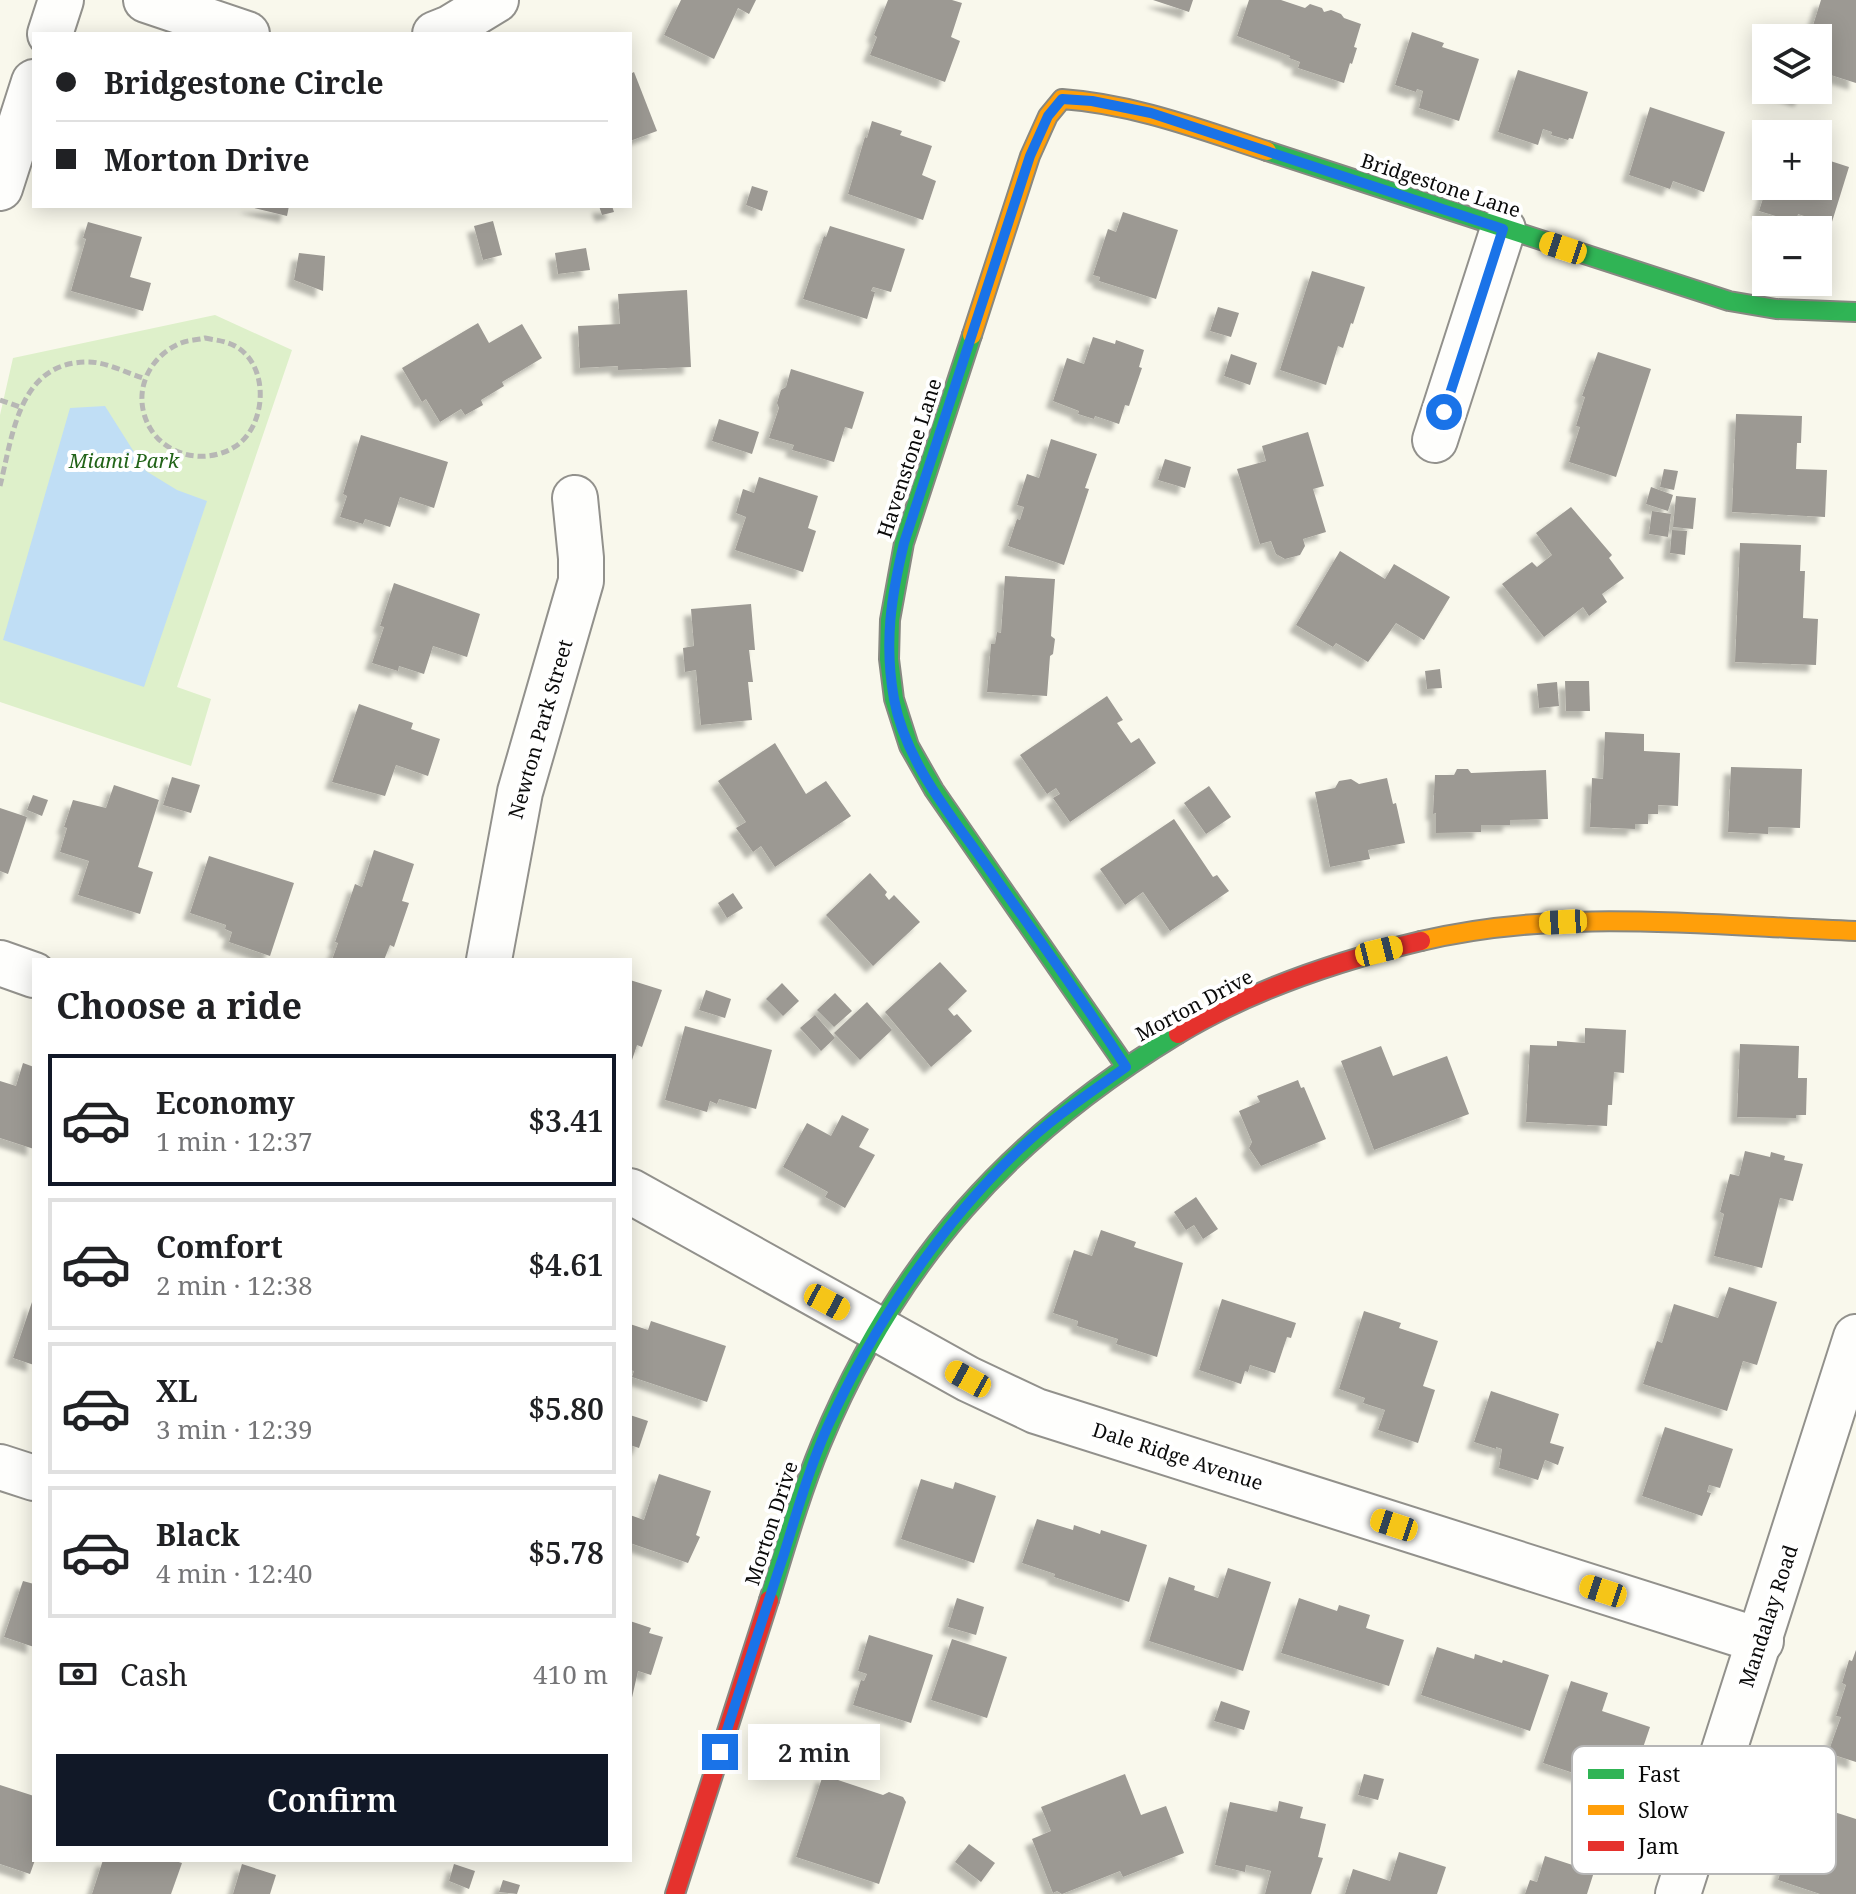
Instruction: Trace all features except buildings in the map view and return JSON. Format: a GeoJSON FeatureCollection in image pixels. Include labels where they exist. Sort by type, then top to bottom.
{"type":"FeatureCollection","features":[{"type":"Feature","properties":{"kind":"street"},"geometry":{"type":"LineString","coordinates":[[51,32],[61,0]]}},
{"type":"Feature","properties":{"kind":"street"},"geometry":{"type":"LineString","coordinates":[[146,0],[241,32]]}},
{"type":"Feature","properties":{"kind":"street"},"geometry":{"type":"LineString","coordinates":[[440,32],[496,0]]}},
{"type":"Feature","properties":{"kind":"street"},"geometry":{"type":"LineString","coordinates":[[4,164],[32,87]]}},
{"type":"Feature","properties":{"kind":"street","name":"Bridgestone Lane"},"geometry":{"type":"LineString","coordinates":[[1062,99],[1092,101],[1151,113],[1729,301],[1776,309],[1856,312]]}},
{"type":"Feature","properties":{"kind":"street","name":"Havenstone Lane"},"geometry":{"type":"LineString","coordinates":[[1062,99],[1048,116],[1030,156],[904,543],[891,597],[888,651],[894,701],[911,750],[938,797],[1126,1067]]}},
{"type":"Feature","properties":{"kind":"street"},"geometry":{"type":"LineString","coordinates":[[1435,440],[1503,229]]}},
{"type":"Feature","properties":{"kind":"street","name":"Newton Park Street"},"geometry":{"type":"LineString","coordinates":[[489,958],[520,792],[581,581],[575,498]]}},
{"type":"Feature","properties":{"kind":"street","name":"Morton Drive"},"geometry":{"type":"LineString","coordinates":[[675,1894],[812,1467],[842,1396],[912,1278],[980,1190],[1021,1148],[1071,1106],[1176,1035],[1286,982],[1354,958],[1431,939],[1510,925],[1590,921],[1856,931]]}},
{"type":"Feature","properties":{"kind":"street"},"geometry":{"type":"LineString","coordinates":[[0,963],[32,974]]}},
{"type":"Feature","properties":{"kind":"street","name":"Dale Ridge Avenue"},"geometry":{"type":"LineString","coordinates":[[632,1192],[968,1379],[1036,1411],[1761,1641]]}},
{"type":"Feature","properties":{"kind":"street","name":"Mandalay Road"},"geometry":{"type":"LineString","coordinates":[[1727,1746],[1856,1337]]}},
{"type":"Feature","properties":{"kind":"street"},"geometry":{"type":"LineString","coordinates":[[0,1467],[32,1477]]}},
{"type":"Feature","properties":{"kind":"street","name":"Mandalay Road"},"geometry":{"type":"LineString","coordinates":[[1678,1894],[1685,1874]]}},
{"type":"Feature","properties":{"kind":"path"},"geometry":{"type":"LineString","coordinates":[[205,338],[221,341],[237,347],[257,372],[261,393],[258,413],[251,429],[237,446],[218,454],[196,457],[180,454],[152,432],[141,413],[143,378],[158,358],[182,343],[205,338]]}},
{"type":"Feature","properties":{"kind":"path"},"geometry":{"type":"LineString","coordinates":[[0,486],[20,407],[34,383],[61,366],[91,362],[143,378]]}},
{"type":"Feature","properties":{"kind":"path"},"geometry":{"type":"LineString","coordinates":[[0,400],[20,407]]}},
{"type":"Feature","properties":{"kind":"green space","name":"Miami Park"},"geometry":{"type":"Polygon","coordinates":[[[215,315],[292,350],[177,687],[211,699],[191,766],[0,702],[0,415],[13,358],[215,315]]]}},
{"type":"Feature","properties":{"kind":"water"},"geometry":{"type":"Polygon","coordinates":[[[105,406],[146,471],[177,490],[207,501],[144,687],[3,640],[70,408],[105,406]]]}},
{"type":"Feature","properties":{"kind":"traffic: fast"},"geometry":{"type":"LineString","coordinates":[[1267,151],[1729,301],[1776,309],[1856,312]]}},
{"type":"Feature","properties":{"kind":"traffic: fast"},"geometry":{"type":"LineString","coordinates":[[972,335],[904,543],[890,620],[889,659],[894,699],[909,746],[934,790],[1126,1067]]}},
{"type":"Feature","properties":{"kind":"traffic: fast"},"geometry":{"type":"LineString","coordinates":[[769,1600],[821,1444],[851,1378],[885,1317],[923,1261],[965,1209],[1011,1160],[1062,1115],[1178,1034]]}},
{"type":"Feature","properties":{"kind":"traffic: slow"},"geometry":{"type":"LineString","coordinates":[[972,335],[1030,156],[1048,116],[1062,99],[1140,112],[1267,151]]}},
{"type":"Feature","properties":{"kind":"traffic: slow"},"geometry":{"type":"LineString","coordinates":[[1421,941],[1529,924],[1583,922],[1638,921],[1856,931]]}},
{"type":"Feature","properties":{"kind":"traffic: jam"},"geometry":{"type":"LineString","coordinates":[[1178,1034],[1236,1003],[1296,978],[1421,941]]}},
{"type":"Feature","properties":{"kind":"traffic: jam"},"geometry":{"type":"LineString","coordinates":[[675,1894],[769,1600]]}},
{"type":"Feature","properties":{"kind":"route"},"geometry":{"type":"LineString","coordinates":[[720,1752],[812,1467],[842,1396],[879,1330],[912,1278],[980,1190],[1021,1148],[1071,1106],[1126,1067],[938,797],[911,750],[894,701],[888,651],[891,597],[904,543],[1030,156],[1048,116],[1062,99],[1092,101],[1151,113],[1503,229],[1444,412]]}}]}
